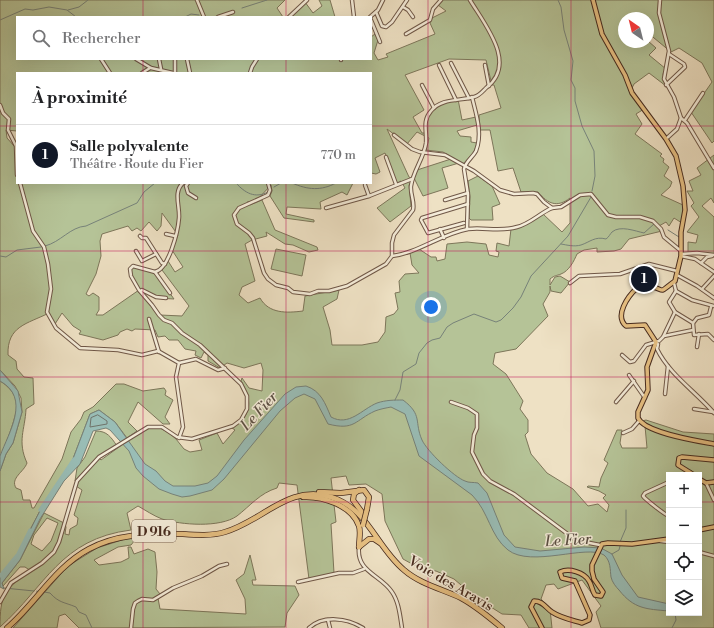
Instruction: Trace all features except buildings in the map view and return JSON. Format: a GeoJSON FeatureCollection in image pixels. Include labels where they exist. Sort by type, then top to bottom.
{"type":"FeatureCollection","features":[{"type":"Feature","properties":{"kind":"highway"},"geometry":{"type":"LineString","coordinates":[[360,490],[354,494],[353,500],[365,516]]}},
{"type":"Feature","properties":{"kind":"highway"},"geometry":{"type":"LineString","coordinates":[[319,492],[341,493],[360,490],[364,491],[368,495],[367,509],[359,548]]}},
{"type":"Feature","properties":{"kind":"highway","name":"Voie des Aravis"},"geometry":{"type":"LineString","coordinates":[[3,628],[26,606],[62,566],[81,550],[97,542],[122,534],[140,531],[220,531],[239,523],[285,497],[303,492],[319,492],[341,498],[355,506],[365,516],[390,555]]}},
{"type":"Feature","properties":{"kind":"highway","name":"Voie des Aravis"},"geometry":{"type":"LineString","coordinates":[[7,628],[69,563],[101,543],[122,537],[141,534],[200,535],[220,533],[238,527],[276,504],[289,498],[305,494],[336,498],[350,506],[362,516],[390,555],[410,575],[466,601],[502,628]]}},
{"type":"Feature","properties":{"kind":"highway"},"geometry":{"type":"LineString","coordinates":[[276,504],[303,497],[326,500],[342,507],[356,520],[360,529],[359,548]]}},
{"type":"Feature","properties":{"kind":"highway"},"geometry":{"type":"LineString","coordinates":[[360,529],[363,525]]}},
{"type":"Feature","properties":{"kind":"highway"},"geometry":{"type":"LineString","coordinates":[[359,548],[370,538],[375,539],[382,545]]}},
{"type":"Feature","properties":{"kind":"highway"},"geometry":{"type":"LineString","coordinates":[[12,628],[21,615]]}},
{"type":"Feature","properties":{"kind":"main road"},"geometry":{"type":"LineString","coordinates":[[593,0],[602,34],[625,75],[632,93],[675,152],[683,186],[685,210],[681,232],[681,254],[674,283],[663,291],[658,291],[648,285],[639,287],[633,292],[622,311],[621,318],[628,328],[638,324],[645,325],[656,342],[647,367],[648,390],[638,412],[639,421],[684,439],[714,444]]}},
{"type":"Feature","properties":{"kind":"main road"},"geometry":{"type":"LineString","coordinates":[[690,472],[678,465],[677,462],[682,456],[714,460]]}},
{"type":"Feature","properties":{"kind":"main road"},"geometry":{"type":"LineString","coordinates":[[702,481],[706,483],[714,482]]}},
{"type":"Feature","properties":{"kind":"main road"},"geometry":{"type":"LineString","coordinates":[[702,528],[714,527]]}},
{"type":"Feature","properties":{"kind":"main road"},"geometry":{"type":"LineString","coordinates":[[542,628],[531,607],[534,601],[541,602],[552,612],[568,619],[582,623],[589,620],[590,615],[577,584],[572,580],[562,578],[560,572],[566,571],[583,575],[590,581],[595,595],[601,596],[603,592],[594,579],[592,571],[600,546],[608,543],[632,544],[666,540]]}},
{"type":"Feature","properties":{"kind":"street"},"geometry":{"type":"LineString","coordinates":[[197,0],[204,16]]}},
{"type":"Feature","properties":{"kind":"street"},"geometry":{"type":"LineString","coordinates":[[290,16],[307,0]]}},
{"type":"Feature","properties":{"kind":"street"},"geometry":{"type":"LineString","coordinates":[[352,0],[354,16]]}},
{"type":"Feature","properties":{"kind":"street"},"geometry":{"type":"LineString","coordinates":[[371,16],[376,12],[383,0]]}},
{"type":"Feature","properties":{"kind":"street"},"geometry":{"type":"LineString","coordinates":[[376,12],[382,26],[386,27],[407,0]]}},
{"type":"Feature","properties":{"kind":"street"},"geometry":{"type":"LineString","coordinates":[[406,34],[430,20],[433,9],[441,0]]}},
{"type":"Feature","properties":{"kind":"street"},"geometry":{"type":"LineString","coordinates":[[269,184],[270,190],[268,195],[239,208],[234,214],[234,217],[237,224],[253,238],[265,275],[274,284],[288,288],[293,292],[310,294],[318,291],[332,291],[352,284],[383,266],[392,256],[394,235],[413,210],[411,188],[412,179],[424,152],[426,141],[426,122],[429,113],[443,102],[471,98],[490,86],[498,75],[500,58],[490,34],[470,0]]}},
{"type":"Feature","properties":{"kind":"street"},"geometry":{"type":"LineString","coordinates":[[660,0],[659,13],[669,47],[669,54],[664,74],[666,85],[674,97],[681,118],[686,122],[714,168]]}},
{"type":"Feature","properties":{"kind":"street"},"geometry":{"type":"LineString","coordinates":[[403,7],[408,10],[413,17]]}},
{"type":"Feature","properties":{"kind":"street"},"geometry":{"type":"LineString","coordinates":[[221,16],[233,12]]}},
{"type":"Feature","properties":{"kind":"street"},"geometry":{"type":"LineString","coordinates":[[372,22],[380,42]]}},
{"type":"Feature","properties":{"kind":"street"},"geometry":{"type":"LineString","coordinates":[[666,85],[685,67],[680,61],[669,54]]}},
{"type":"Feature","properties":{"kind":"street"},"geometry":{"type":"LineString","coordinates":[[102,60],[109,72]]}},
{"type":"Feature","properties":{"kind":"street"},"geometry":{"type":"LineString","coordinates":[[138,60],[151,68],[170,72]]}},
{"type":"Feature","properties":{"kind":"street"},"geometry":{"type":"LineString","coordinates":[[159,60],[162,70]]}},
{"type":"Feature","properties":{"kind":"street"},"geometry":{"type":"LineString","coordinates":[[174,60],[174,72]]}},
{"type":"Feature","properties":{"kind":"street"},"geometry":{"type":"LineString","coordinates":[[187,60],[190,72]]}},
{"type":"Feature","properties":{"kind":"street"},"geometry":{"type":"LineString","coordinates":[[250,72],[256,60]]}},
{"type":"Feature","properties":{"kind":"street"},"geometry":{"type":"LineString","coordinates":[[451,63],[471,98],[478,121],[478,142],[476,152],[464,166],[468,193],[467,229]]}},
{"type":"Feature","properties":{"kind":"street"},"geometry":{"type":"LineString","coordinates":[[439,65],[456,100]]}},
{"type":"Feature","properties":{"kind":"street"},"geometry":{"type":"LineString","coordinates":[[485,65],[490,86]]}},
{"type":"Feature","properties":{"kind":"street"},"geometry":{"type":"LineString","coordinates":[[144,72],[151,68]]}},
{"type":"Feature","properties":{"kind":"street"},"geometry":{"type":"LineString","coordinates":[[422,85],[434,108]]}},
{"type":"Feature","properties":{"kind":"street"},"geometry":{"type":"LineString","coordinates":[[686,122],[703,94]]}},
{"type":"Feature","properties":{"kind":"street"},"geometry":{"type":"LineString","coordinates":[[0,105],[3,113],[9,119],[8,130],[16,146]]}},
{"type":"Feature","properties":{"kind":"street"},"geometry":{"type":"LineString","coordinates":[[666,139],[677,129],[681,118]]}},
{"type":"Feature","properties":{"kind":"street"},"geometry":{"type":"LineString","coordinates":[[394,135],[410,148],[424,152],[442,154],[464,166],[500,190],[514,194],[535,193],[552,208]]}},
{"type":"Feature","properties":{"kind":"street"},"geometry":{"type":"LineString","coordinates":[[386,157],[396,184]]}},
{"type":"Feature","properties":{"kind":"street"},"geometry":{"type":"LineString","coordinates":[[326,208],[369,196],[396,184],[412,179]]}},
{"type":"Feature","properties":{"kind":"street"},"geometry":{"type":"LineString","coordinates":[[20,184],[33,231],[44,247],[51,289],[47,312],[57,329],[78,347],[118,350],[142,354],[159,352],[179,363],[196,359],[218,370],[225,368]]}},
{"type":"Feature","properties":{"kind":"street"},"geometry":{"type":"LineString","coordinates":[[155,272],[161,270],[165,264],[175,236],[179,218],[177,194],[182,184]]}},
{"type":"Feature","properties":{"kind":"street"},"geometry":{"type":"LineString","coordinates":[[187,184],[186,186],[187,191],[190,195],[196,198]]}},
{"type":"Feature","properties":{"kind":"street"},"geometry":{"type":"LineString","coordinates":[[365,185],[369,196]]}},
{"type":"Feature","properties":{"kind":"street"},"geometry":{"type":"LineString","coordinates":[[445,200],[468,193]]}},
{"type":"Feature","properties":{"kind":"street"},"geometry":{"type":"LineString","coordinates":[[392,256],[405,255],[467,229],[494,230],[516,228],[552,208],[564,206],[580,195],[592,194],[608,215],[616,217],[640,217],[653,221],[661,229],[664,237],[678,247],[681,254],[696,259],[714,272]]}},
{"type":"Feature","properties":{"kind":"street"},"geometry":{"type":"LineString","coordinates":[[464,222],[440,230],[427,232],[422,219],[468,204]]}},
{"type":"Feature","properties":{"kind":"street"},"geometry":{"type":"LineString","coordinates":[[440,230],[444,238]]}},
{"type":"Feature","properties":{"kind":"street"},"geometry":{"type":"LineString","coordinates":[[166,234],[175,236]]}},
{"type":"Feature","properties":{"kind":"street"},"geometry":{"type":"LineString","coordinates":[[140,236],[146,238],[162,263],[165,264]]}},
{"type":"Feature","properties":{"kind":"street"},"geometry":{"type":"LineString","coordinates":[[136,250],[142,261],[156,254]]}},
{"type":"Feature","properties":{"kind":"street"},"geometry":{"type":"LineString","coordinates":[[681,254],[697,253],[714,255]]}},
{"type":"Feature","properties":{"kind":"street"},"geometry":{"type":"LineString","coordinates":[[701,263],[707,257],[714,255]]}},
{"type":"Feature","properties":{"kind":"street"},"geometry":{"type":"LineString","coordinates":[[570,283],[576,278],[584,275],[620,274],[648,264],[677,273],[714,298]]}},
{"type":"Feature","properties":{"kind":"street"},"geometry":{"type":"LineString","coordinates":[[0,602],[5,591],[16,579],[48,559],[54,552],[59,542],[73,491],[79,478],[94,461],[144,428],[158,426],[179,438],[192,440],[233,426],[241,420],[247,409],[247,396],[241,384],[225,368],[172,323],[164,320],[140,291],[130,274],[130,268],[137,266],[155,272],[170,293]]}},
{"type":"Feature","properties":{"kind":"street"},"geometry":{"type":"LineString","coordinates":[[702,289],[714,276]]}},
{"type":"Feature","properties":{"kind":"street"},"geometry":{"type":"LineString","coordinates":[[674,283],[676,291],[669,302],[675,312],[693,323]]}},
{"type":"Feature","properties":{"kind":"street"},"geometry":{"type":"LineString","coordinates":[[140,291],[142,290],[157,298],[166,298]]}},
{"type":"Feature","properties":{"kind":"street"},"geometry":{"type":"LineString","coordinates":[[676,291],[713,307],[709,315],[697,318],[693,323],[693,330],[694,335],[708,334],[714,340]]}},
{"type":"Feature","properties":{"kind":"street"},"geometry":{"type":"LineString","coordinates":[[664,336],[675,312]]}},
{"type":"Feature","properties":{"kind":"street"},"geometry":{"type":"LineString","coordinates":[[149,319],[159,352]]}},
{"type":"Feature","properties":{"kind":"street"},"geometry":{"type":"LineString","coordinates":[[622,355],[630,362],[634,362],[646,345],[650,342],[656,342],[664,336],[693,330]]}},
{"type":"Feature","properties":{"kind":"street"},"geometry":{"type":"LineString","coordinates":[[697,347],[699,334]]}},
{"type":"Feature","properties":{"kind":"street"},"geometry":{"type":"LineString","coordinates":[[656,342],[658,344],[657,349],[659,354],[668,366],[714,412]]}},
{"type":"Feature","properties":{"kind":"street"},"geometry":{"type":"LineString","coordinates":[[179,363],[176,377],[183,427],[179,438]]}},
{"type":"Feature","properties":{"kind":"street"},"geometry":{"type":"LineString","coordinates":[[665,394],[668,366]]}},
{"type":"Feature","properties":{"kind":"street"},"geometry":{"type":"LineString","coordinates":[[629,375],[645,399]]}},
{"type":"Feature","properties":{"kind":"street"},"geometry":{"type":"LineString","coordinates":[[616,402],[634,381]]}},
{"type":"Feature","properties":{"kind":"street"},"geometry":{"type":"LineString","coordinates":[[451,402],[468,408],[476,414],[477,428],[474,435],[472,452],[483,474],[490,481],[514,494],[532,509],[560,527],[572,538],[600,546]]}},
{"type":"Feature","properties":{"kind":"street"},"geometry":{"type":"LineString","coordinates":[[694,409],[714,412]]}},
{"type":"Feature","properties":{"kind":"street"},"geometry":{"type":"LineString","coordinates":[[622,433],[632,429],[639,421]]}},
{"type":"Feature","properties":{"kind":"street"},"geometry":{"type":"LineString","coordinates":[[666,483],[645,493],[643,496],[666,515]]}},
{"type":"Feature","properties":{"kind":"street"},"geometry":{"type":"LineString","coordinates":[[706,483],[714,500]]}},
{"type":"Feature","properties":{"kind":"street"},"geometry":{"type":"LineString","coordinates":[[359,548],[359,559],[364,568],[386,584],[394,594],[398,603],[402,628]]}},
{"type":"Feature","properties":{"kind":"street"},"geometry":{"type":"LineString","coordinates":[[702,553],[714,556]]}},
{"type":"Feature","properties":{"kind":"street"},"geometry":{"type":"LineString","coordinates":[[130,628],[131,616],[135,603],[142,599],[153,600],[158,598],[173,588],[202,576],[219,566],[227,564]]}},
{"type":"Feature","properties":{"kind":"street"},"geometry":{"type":"LineString","coordinates":[[298,582],[339,573],[357,573],[364,568]]}},
{"type":"Feature","properties":{"kind":"street"},"geometry":{"type":"LineString","coordinates":[[328,620],[330,628]]}},
{"type":"Feature","properties":{"kind":"street"},"geometry":{"type":"LineString","coordinates":[[309,628],[318,622],[341,620],[361,628]]}},
{"type":"Feature","properties":{"kind":"green space"},"geometry":{"type":"Polygon","coordinates":[[[0,0],[285,0],[277,8],[282,16],[16,16],[16,60],[372,60],[372,36],[375,34],[378,40],[374,53],[378,60],[388,57],[386,54],[435,34],[430,23],[432,18],[446,11],[438,5],[443,0],[714,0],[714,141],[712,143],[691,112],[712,82],[702,63],[679,48],[671,52],[654,38],[654,12],[618,12],[618,48],[654,48],[654,46],[656,48],[649,55],[666,69],[663,74],[666,86],[649,73],[634,84],[631,90],[644,109],[636,114],[642,124],[635,134],[662,154],[660,156],[664,159],[663,162],[669,167],[664,176],[672,182],[670,187],[661,195],[683,205],[682,223],[674,218],[669,226],[666,222],[659,226],[662,231],[629,239],[621,249],[597,252],[597,248],[584,250],[577,254],[573,263],[564,273],[550,279],[550,285],[555,277],[560,276],[570,282],[561,293],[551,291],[550,286],[550,292],[543,304],[548,316],[516,349],[495,353],[493,364],[506,374],[523,401],[520,409],[528,420],[528,432],[525,435],[531,454],[547,473],[573,489],[588,506],[598,504],[607,512],[609,505],[603,498],[606,495],[587,487],[599,487],[601,478],[608,463],[604,460],[617,430],[622,430],[620,443],[622,448],[647,448],[645,426],[661,431],[642,421],[646,420],[683,432],[714,434],[714,628],[601,628],[596,612],[601,606],[582,580],[558,589],[554,584],[546,585],[541,599],[550,609],[552,628],[529,628],[521,615],[502,614],[475,597],[454,579],[436,571],[423,570],[403,559],[385,521],[382,494],[366,484],[349,485],[346,476],[331,478],[336,522],[331,524],[334,573],[309,579],[297,485],[279,483],[277,488],[260,496],[237,516],[230,520],[211,524],[190,524],[170,521],[159,518],[138,506],[127,513],[131,530],[107,535],[87,543],[70,554],[56,566],[0,627],[1,607],[5,594],[9,588],[31,571],[25,567],[20,567],[3,586],[2,583],[20,560],[44,513],[64,523],[66,527],[65,534],[69,535],[70,529],[77,525],[78,518],[74,515],[82,490],[76,486],[79,480],[99,458],[101,460],[137,434],[150,428],[160,428],[169,433],[184,449],[190,452],[202,450],[199,440],[217,433],[223,444],[235,430],[232,428],[244,418],[247,412],[249,401],[241,381],[242,378],[249,388],[262,391],[263,370],[261,363],[244,368],[227,363],[220,368],[208,361],[208,355],[204,352],[201,358],[195,355],[196,351],[185,349],[178,340],[169,340],[165,336],[158,337],[155,330],[135,329],[132,331],[127,329],[120,332],[118,335],[103,340],[79,334],[81,331],[73,326],[62,313],[55,324],[49,313],[20,327],[11,338],[8,355],[16,361],[17,369],[24,377],[33,378],[34,404],[26,409],[22,436],[22,448],[27,463],[16,478],[15,484],[16,488],[21,490],[23,500],[30,500],[32,508],[34,508],[62,459],[71,432],[81,419],[84,412],[93,407],[116,384],[124,384],[143,391],[164,388],[166,391],[165,395],[173,400],[165,417],[170,424],[163,424],[138,402],[128,422],[137,431],[127,438],[115,422],[99,410],[90,414],[71,464],[43,505],[15,559],[0,576],[0,471],[6,454],[13,443],[22,412],[21,398],[15,386],[0,370],[0,0]],[[449,59],[405,75],[424,110],[413,117],[422,133],[425,133],[427,118],[434,109],[444,103],[458,99],[462,120],[476,117],[477,125],[457,131],[460,136],[471,137],[471,142],[477,143],[474,152],[463,164],[443,152],[426,150],[429,138],[417,132],[407,144],[387,129],[409,177],[412,179],[417,170],[451,159],[459,163],[442,168],[448,188],[423,196],[414,178],[409,185],[411,206],[390,222],[377,208],[405,188],[401,181],[397,183],[385,153],[375,158],[380,172],[376,174],[372,173],[372,72],[16,72],[16,131],[6,130],[7,138],[16,147],[16,184],[352,184],[347,195],[342,192],[320,202],[321,209],[287,207],[286,214],[314,220],[314,222],[284,218],[270,196],[272,191],[271,185],[257,200],[247,202],[250,205],[262,200],[275,230],[317,247],[318,250],[309,252],[293,245],[285,244],[266,232],[267,236],[252,240],[245,244],[255,281],[242,287],[239,295],[248,303],[260,298],[273,310],[291,312],[303,311],[305,296],[339,290],[337,299],[323,307],[330,330],[332,345],[362,345],[378,342],[385,332],[386,317],[394,314],[398,309],[395,293],[400,292],[399,281],[405,274],[419,273],[412,265],[410,253],[419,249],[431,257],[436,257],[437,261],[445,259],[447,244],[467,242],[486,244],[489,255],[498,257],[499,252],[496,251],[497,243],[509,246],[511,229],[517,228],[543,214],[562,232],[570,223],[570,198],[557,204],[549,202],[538,192],[521,192],[513,168],[498,171],[490,130],[480,130],[479,115],[501,108],[494,85],[492,85],[486,60],[449,59]],[[162,213],[161,226],[157,231],[149,222],[141,231],[137,228],[132,231],[128,226],[102,234],[100,241],[101,256],[96,274],[86,294],[89,296],[93,293],[99,297],[99,310],[96,315],[103,315],[139,290],[131,276],[130,269],[135,266],[156,274],[174,299],[157,298],[143,292],[141,293],[160,315],[182,316],[189,306],[162,270],[168,261],[175,272],[183,267],[172,250],[178,235],[162,213]],[[47,518],[34,535],[31,544],[42,551],[51,541],[58,523],[47,518]]]}},
{"type":"Feature","properties":{"kind":"green space"},"geometry":{"type":"Polygon","coordinates":[[[319,0],[330,0],[335,16],[291,16],[305,2],[313,13],[322,6],[319,0]]]}},
{"type":"Feature","properties":{"kind":"green space"},"geometry":{"type":"Polygon","coordinates":[[[714,155],[714,203],[711,198],[702,206],[714,217],[714,255],[688,253],[688,242],[696,243],[698,235],[687,232],[699,217],[691,206],[694,203],[687,191],[693,191],[689,181],[701,175],[697,168],[714,155]]]}},
{"type":"Feature","properties":{"kind":"green space"},"geometry":{"type":"Polygon","coordinates":[[[478,176],[492,186],[500,204],[492,207],[493,220],[471,220],[469,218],[470,197],[468,181],[478,176]]]}},
{"type":"Feature","properties":{"kind":"green space"},"geometry":{"type":"Polygon","coordinates":[[[276,249],[306,255],[302,276],[271,269],[276,249]]]}},
{"type":"Feature","properties":{"kind":"green space"},"geometry":{"type":"Polygon","coordinates":[[[0,381],[11,390],[15,396],[17,408],[8,438],[0,457],[0,381]]]}},
{"type":"Feature","properties":{"kind":"green space"},"geometry":{"type":"Polygon","coordinates":[[[96,431],[103,432],[108,435],[117,446],[98,457],[75,481],[77,468],[85,457],[96,431]]]}},
{"type":"Feature","properties":{"kind":"green space"},"geometry":{"type":"Polygon","coordinates":[[[131,537],[135,540],[131,545],[118,547],[94,560],[99,565],[121,562],[129,558],[128,547],[131,547],[134,554],[148,549],[155,552],[157,572],[156,589],[160,594],[158,598],[160,609],[246,614],[245,599],[236,580],[244,574],[250,555],[256,580],[252,580],[253,585],[295,586],[299,595],[287,613],[285,627],[79,628],[65,614],[59,616],[57,628],[13,628],[68,566],[97,548],[131,537]]]}},
{"type":"Feature","properties":{"kind":"water"},"geometry":{"type":"Polygon","coordinates":[[[0,370],[18,391],[22,412],[13,443],[6,454],[0,471],[0,456],[12,426],[16,406],[14,397],[9,388],[0,381],[0,370]]]}},
{"type":"Feature","properties":{"kind":"water"},"geometry":{"type":"Polygon","coordinates":[[[306,386],[319,394],[331,417],[338,420],[350,419],[377,403],[403,400],[409,405],[416,415],[422,440],[435,457],[460,479],[478,483],[487,493],[504,535],[515,547],[540,551],[584,547],[601,548],[612,554],[622,575],[638,597],[666,603],[666,611],[641,607],[630,601],[613,583],[609,563],[604,555],[596,552],[585,552],[544,557],[530,557],[518,555],[508,550],[497,538],[478,502],[472,495],[419,456],[405,414],[391,407],[368,414],[354,424],[337,426],[328,424],[315,399],[304,394],[295,398],[280,411],[224,479],[212,490],[190,496],[182,497],[159,489],[136,468],[129,451],[110,430],[106,428],[93,431],[80,464],[64,481],[40,519],[20,560],[2,583],[4,589],[0,587],[0,576],[15,559],[43,505],[71,464],[90,414],[99,410],[115,422],[145,464],[156,471],[165,481],[173,486],[195,486],[208,483],[217,476],[244,440],[285,394],[296,387],[306,386]]]}},
{"type":"Feature","properties":{"kind":"waterway"},"geometry":{"type":"LineString","coordinates":[[68,10],[79,7],[88,0]]}},
{"type":"Feature","properties":{"kind":"waterway"},"geometry":{"type":"LineString","coordinates":[[242,8],[267,0]]}},
{"type":"Feature","properties":{"kind":"waterway"},"geometry":{"type":"LineString","coordinates":[[558,0],[561,7],[564,30],[573,61],[571,80],[575,88],[575,101],[582,126],[594,151],[595,176],[592,191]]}},
{"type":"Feature","properties":{"kind":"waterway"},"geometry":{"type":"LineString","coordinates":[[0,20],[25,9],[33,10],[49,7],[67,10],[75,16]]}},
{"type":"Feature","properties":{"kind":"waterway"},"geometry":{"type":"LineString","coordinates":[[187,16],[191,14],[199,15]]}},
{"type":"Feature","properties":{"kind":"waterway"},"geometry":{"type":"LineString","coordinates":[[45,246],[51,244],[75,229],[86,226],[137,203],[144,192],[154,184]]}},
{"type":"Feature","properties":{"kind":"waterway"},"geometry":{"type":"LineString","coordinates":[[237,184],[250,194],[259,195],[268,192]]}},
{"type":"Feature","properties":{"kind":"waterway"},"geometry":{"type":"LineString","coordinates":[[274,187],[279,184]]}},
{"type":"Feature","properties":{"kind":"waterway"},"geometry":{"type":"LineString","coordinates":[[295,184],[314,189],[334,184]]}},
{"type":"Feature","properties":{"kind":"waterway"},"geometry":{"type":"LineString","coordinates":[[395,400],[400,390],[403,372],[416,364],[419,353],[427,343],[440,338],[447,327],[474,314],[496,322],[501,320],[513,308],[521,297],[531,276],[568,236],[591,197]]}},
{"type":"Feature","properties":{"kind":"waterway"},"geometry":{"type":"LineString","coordinates":[[656,222],[661,227]]}},
{"type":"Feature","properties":{"kind":"waterway"},"geometry":{"type":"LineString","coordinates":[[561,244],[578,246],[596,239],[606,239],[612,232],[619,229],[628,229],[644,233],[654,224]]}},
{"type":"Feature","properties":{"kind":"waterway"},"geometry":{"type":"LineString","coordinates":[[668,230],[679,237]]}},
{"type":"Feature","properties":{"kind":"waterway"},"geometry":{"type":"LineString","coordinates":[[0,256],[6,257],[17,250],[41,247]]}},
{"type":"Feature","properties":{"kind":"waterway","name":"Le Fier"},"geometry":{"type":"LineString","coordinates":[[40,510],[74,459]]}},
{"type":"Feature","properties":{"kind":"waterway"},"geometry":{"type":"LineString","coordinates":[[620,542],[626,528],[626,510]]}},
{"type":"Feature","properties":{"kind":"waterway","name":"Le Fier"},"geometry":{"type":"LineString","coordinates":[[0,576],[18,554],[30,530]]}},
{"type":"Feature","properties":{"kind":"waterway"},"geometry":{"type":"LineString","coordinates":[[612,554],[619,550],[620,546]]}},
{"type":"Feature","properties":{"kind":"waterway"},"geometry":{"type":"LineString","coordinates":[[4,588],[34,591]]}},
{"type":"Feature","properties":{"kind":"waterway"},"geometry":{"type":"LineString","coordinates":[[44,592],[50,593],[59,601],[76,607],[79,612],[86,615],[92,628]]}},
{"type":"Feature","properties":{"kind":"waterway"},"geometry":{"type":"LineString","coordinates":[[672,628],[676,620],[675,616]]}},
{"type":"Feature","properties":{"kind":"place","name":"Salle polyvalente"},"geometry":{"type":"Point","coordinates":[644,279]}}]}
